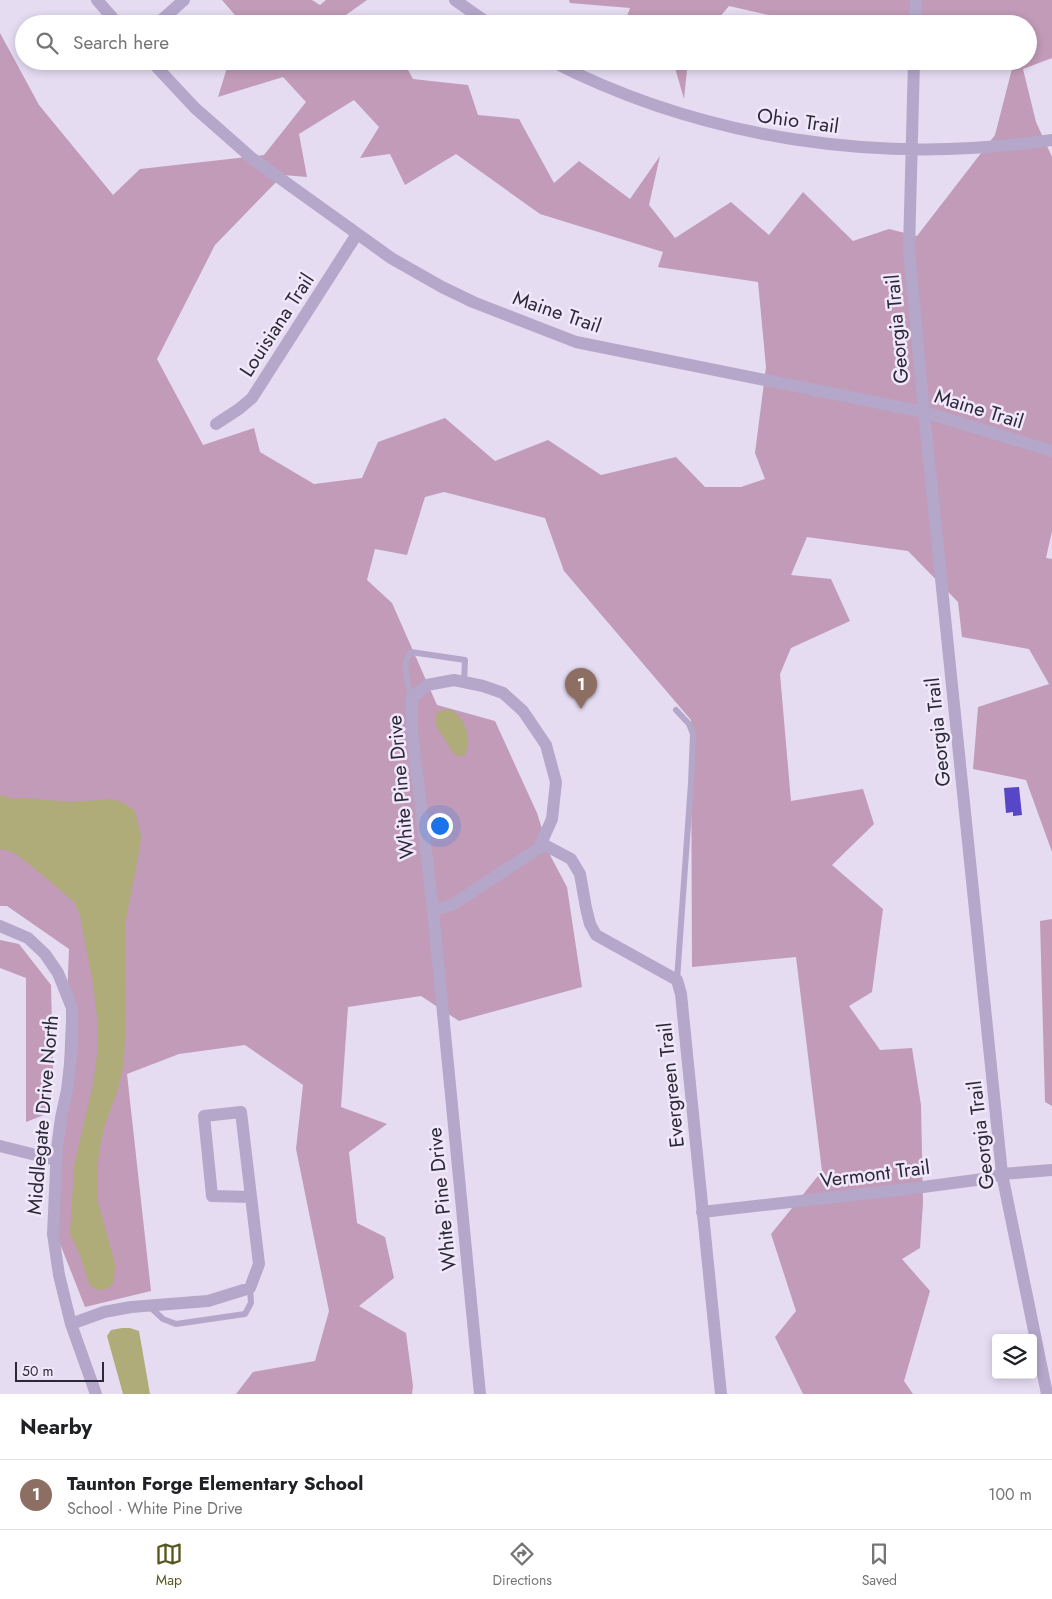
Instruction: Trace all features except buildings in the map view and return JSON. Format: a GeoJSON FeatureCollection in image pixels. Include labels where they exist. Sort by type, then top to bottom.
{"type":"FeatureCollection","features":[{"type":"Feature","properties":{"kind":"street"},"geometry":{"type":"LineString","coordinates":[[97,0],[110,15]]}},
{"type":"Feature","properties":{"kind":"street"},"geometry":{"type":"LineString","coordinates":[[166,15],[184,0]]}},
{"type":"Feature","properties":{"kind":"street"},"geometry":{"type":"LineString","coordinates":[[455,0],[476,15]]}},
{"type":"Feature","properties":{"kind":"street"},"geometry":{"type":"LineString","coordinates":[[915,15],[916,0]]}},
{"type":"Feature","properties":{"kind":"street","name":"Maine Trail"},"geometry":{"type":"LineString","coordinates":[[159,70],[195,108],[253,159],[391,258],[455,294],[576,342],[924,412],[1052,451]]}},
{"type":"Feature","properties":{"kind":"street","name":"Ohio Trail"},"geometry":{"type":"LineString","coordinates":[[569,70],[589,80],[644,101],[710,123],[791,140],[841,146],[911,149],[978,148],[1052,140]]}},
{"type":"Feature","properties":{"kind":"street","name":"Georgia Trail"},"geometry":{"type":"LineString","coordinates":[[914,70],[909,249],[924,412],[1002,1174],[1047,1394]]}},
{"type":"Feature","properties":{"kind":"street","name":"Louisiana Trail"},"geometry":{"type":"LineString","coordinates":[[216,424],[252,398],[357,234]]}},
{"type":"Feature","properties":{"kind":"street","name":"White Pine Drive"},"geometry":{"type":"LineString","coordinates":[[433,910],[452,905],[539,848],[552,819],[556,782],[546,745],[523,711],[503,693],[483,686],[454,680],[427,685],[412,698],[412,731],[433,910],[480,1394]]}},
{"type":"Feature","properties":{"kind":"street"},"geometry":{"type":"LineString","coordinates":[[541,843],[571,859],[580,874],[588,916],[596,936],[677,980]]}},
{"type":"Feature","properties":{"kind":"street","name":"Middlegate Drive North"},"geometry":{"type":"LineString","coordinates":[[0,926],[28,938],[44,954],[61,979],[72,1008],[71,1062],[56,1160],[53,1234],[60,1275],[72,1324],[96,1394]]}},
{"type":"Feature","properties":{"kind":"street","name":"Evergreen Trail"},"geometry":{"type":"LineString","coordinates":[[677,980],[681,994],[721,1394]]}},
{"type":"Feature","properties":{"kind":"street"},"geometry":{"type":"LineString","coordinates":[[72,1324],[104,1312],[149,1305],[208,1301],[250,1288],[260,1264],[241,1112],[204,1116],[212,1196],[251,1197]]}},
{"type":"Feature","properties":{"kind":"street"},"geometry":{"type":"LineString","coordinates":[[0,1146],[56,1160]]}},
{"type":"Feature","properties":{"kind":"street","name":"Vermont Trail"},"geometry":{"type":"LineString","coordinates":[[702,1212],[908,1190],[983,1179],[1002,1174],[1052,1170]]}},
{"type":"Feature","properties":{"kind":"lane"},"geometry":{"type":"LineString","coordinates":[[412,698],[406,677],[407,656],[411,652],[465,660],[464,682]]}},
{"type":"Feature","properties":{"kind":"lane"},"geometry":{"type":"LineString","coordinates":[[676,710],[689,724],[693,734],[677,980]]}},
{"type":"Feature","properties":{"kind":"lane"},"geometry":{"type":"LineString","coordinates":[[149,1305],[163,1319],[176,1324],[245,1314],[251,1302],[250,1288]]}},
{"type":"Feature","properties":{"kind":"shaded area"},"geometry":{"type":"Polygon","coordinates":[[[222,0],[312,0],[320,5],[326,0],[367,0],[346,15],[235,15],[222,0]]]}},
{"type":"Feature","properties":{"kind":"shaded area"},"geometry":{"type":"Polygon","coordinates":[[[569,0],[1052,0],[1052,58],[1037,64],[1037,15],[768,15],[729,6],[722,15],[627,15],[630,8],[570,3],[569,0]]]}},
{"type":"Feature","properties":{"kind":"shaded area"},"geometry":{"type":"Polygon","coordinates":[[[0,33],[15,61],[15,70],[20,70],[39,105],[113,195],[140,169],[264,155],[306,102],[283,77],[218,97],[226,70],[408,70],[413,79],[468,85],[478,115],[519,119],[554,183],[579,161],[630,199],[660,156],[649,205],[675,238],[731,202],[769,235],[803,192],[853,241],[889,229],[917,236],[995,135],[1012,70],[1023,70],[1036,122],[1052,157],[1052,531],[1046,558],[1052,559],[1052,852],[1026,780],[973,769],[978,707],[1049,684],[1029,649],[962,637],[958,602],[908,551],[807,537],[791,575],[831,579],[850,621],[791,648],[780,674],[791,801],[863,789],[874,824],[832,865],[883,909],[872,992],[849,1006],[880,1050],[912,1048],[921,1105],[923,1203],[920,1248],[902,1259],[930,1291],[904,1381],[913,1394],[803,1394],[775,1337],[796,1311],[771,1234],[822,1171],[796,957],[692,967],[691,720],[564,571],[545,518],[444,492],[425,497],[407,555],[375,549],[367,580],[392,603],[437,705],[495,721],[537,813],[551,857],[567,887],[582,987],[459,1021],[421,996],[348,1007],[341,1107],[387,1124],[349,1152],[357,1223],[385,1237],[394,1278],[359,1306],[406,1333],[413,1386],[412,1394],[236,1394],[253,1372],[315,1361],[329,1311],[296,1149],[303,1085],[245,1045],[179,1054],[127,1074],[151,1291],[85,1307],[57,1236],[69,949],[7,906],[0,906],[0,33]],[[354,100],[299,134],[307,177],[283,175],[215,245],[157,359],[203,445],[254,428],[260,452],[314,484],[362,478],[378,442],[445,418],[495,461],[548,440],[601,475],[676,457],[705,487],[741,487],[765,479],[755,453],[766,367],[758,282],[658,267],[663,252],[540,214],[456,154],[405,185],[390,154],[360,158],[379,127],[354,100]]]}},
{"type":"Feature","properties":{"kind":"shaded area"},"geometry":{"type":"Polygon","coordinates":[[[676,70],[687,70],[684,99],[676,70]]]}},
{"type":"Feature","properties":{"kind":"shaded area"},"geometry":{"type":"Polygon","coordinates":[[[449,709],[460,717],[466,730],[468,744],[464,756],[454,754],[435,724],[437,712],[449,709]]]}},
{"type":"Feature","properties":{"kind":"shaded area"},"geometry":{"type":"Polygon","coordinates":[[[0,795],[14,799],[24,798],[71,802],[111,799],[124,803],[135,811],[141,836],[125,924],[126,1011],[124,1062],[118,1089],[104,1128],[99,1151],[97,1177],[98,1202],[115,1264],[114,1281],[107,1289],[97,1290],[90,1286],[80,1255],[70,1234],[74,1166],[93,1084],[98,1048],[93,984],[80,916],[75,903],[39,872],[12,852],[0,849],[0,795]]]}},
{"type":"Feature","properties":{"kind":"shaded area"},"geometry":{"type":"Polygon","coordinates":[[[1052,919],[1052,1106],[1045,1102],[1040,921],[1052,919]]]}},
{"type":"Feature","properties":{"kind":"shaded area"},"geometry":{"type":"Polygon","coordinates":[[[0,940],[19,944],[51,985],[53,1069],[49,1113],[26,1122],[26,978],[0,968],[0,940]]]}},
{"type":"Feature","properties":{"kind":"shaded area"},"geometry":{"type":"Polygon","coordinates":[[[122,1328],[139,1331],[150,1394],[123,1394],[107,1336],[111,1330],[122,1328]]]}},
{"type":"Feature","properties":{"kind":"place","name":"Taunton Forge Elementary School"},"geometry":{"type":"Point","coordinates":[581,709]}}]}
